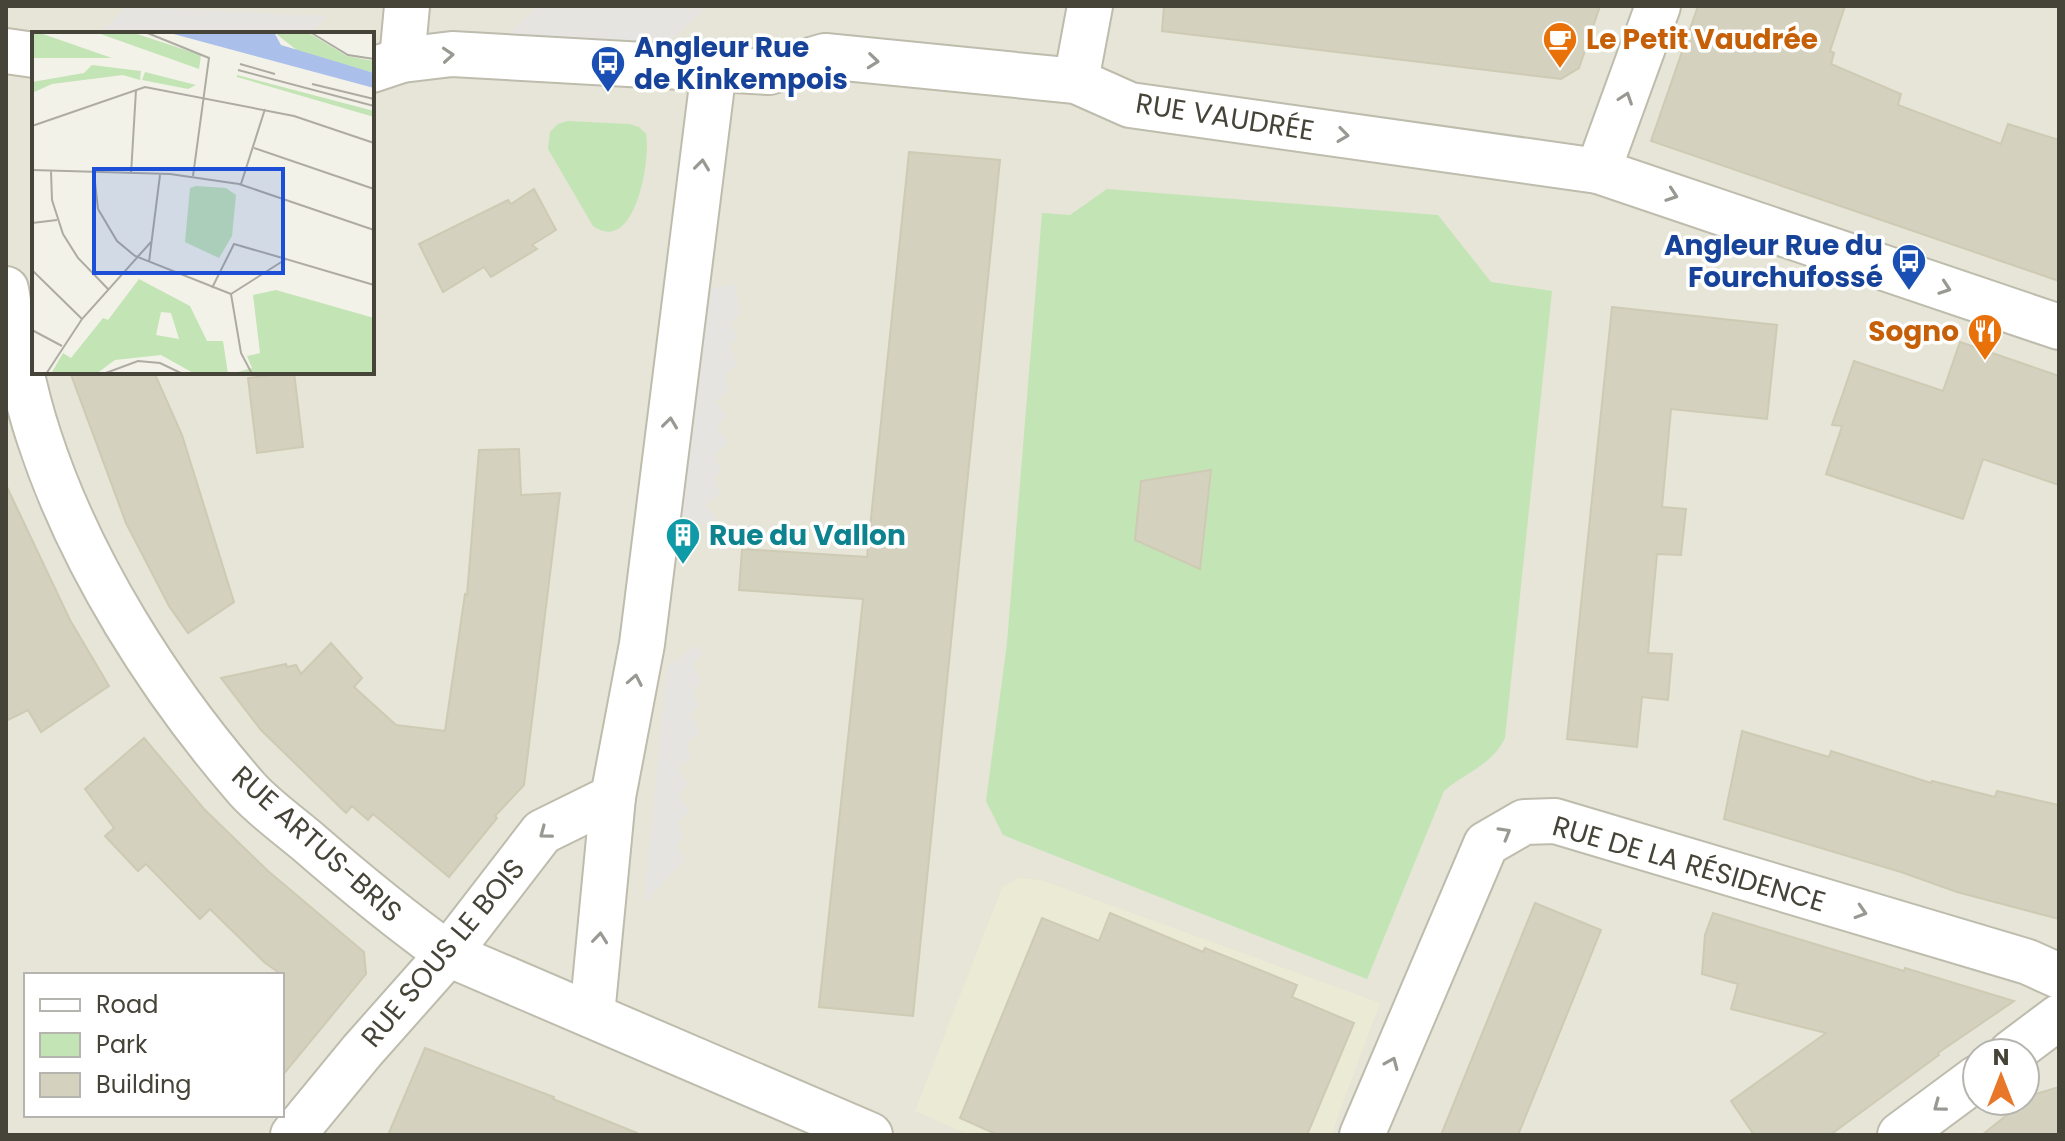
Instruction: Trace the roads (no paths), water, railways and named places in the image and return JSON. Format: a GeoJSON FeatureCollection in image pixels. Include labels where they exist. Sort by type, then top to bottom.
{"type":"FeatureCollection","features":[{"type":"Feature","properties":{"kind":"street"},"geometry":{"type":"LineString","coordinates":[[387,65],[407,6]]}},
{"type":"Feature","properties":{"kind":"street"},"geometry":{"type":"LineString","coordinates":[[1076,81],[1090,6]]}},
{"type":"Feature","properties":{"kind":"street"},"geometry":{"type":"LineString","coordinates":[[1598,171],[1658,6]]}},
{"type":"Feature","properties":{"kind":"street"},"geometry":{"type":"LineString","coordinates":[[6,51],[32,55]]}},
{"type":"Feature","properties":{"kind":"street","name":"RUE VAUDRÉE"},"geometry":{"type":"LineString","coordinates":[[387,65],[452,54],[769,72],[825,56],[1076,81],[1130,105],[1598,171],[2059,327]]}},
{"type":"Feature","properties":{"kind":"street"},"geometry":{"type":"LineString","coordinates":[[592,1015],[613,797],[642,644],[714,69]]}},
{"type":"Feature","properties":{"kind":"street","name":"RUE ARTUS-BRIS"},"geometry":{"type":"LineString","coordinates":[[6,289],[18,357],[39,437],[50,464],[110,595],[174,697],[249,791],[389,912],[448,954]]}},
{"type":"Feature","properties":{"kind":"street","name":"RUE SOUS LE BOIS"},"geometry":{"type":"LineString","coordinates":[[293,1135],[448,954],[542,832],[613,797]]}},
{"type":"Feature","properties":{"kind":"street","name":"RUE DE LA RÉSIDENCE"},"geometry":{"type":"LineString","coordinates":[[1362,1135],[1486,844],[1524,822],[1555,821],[2028,962],[2059,976]]}},
{"type":"Feature","properties":{"kind":"street"},"geometry":{"type":"LineString","coordinates":[[448,954],[870,1135]]}},
{"type":"Feature","properties":{"kind":"street"},"geometry":{"type":"LineString","coordinates":[[2032,1037],[2059,1017]]}},
{"type":"Feature","properties":{"kind":"street"},"geometry":{"type":"LineString","coordinates":[[1900,1135],[1961,1090]]}},
{"type":"Feature","properties":{"kind":"place","name":"Le Petit Vaudrée"},"geometry":{"type":"Point","coordinates":[1560,70]}},
{"type":"Feature","properties":{"kind":"place","name":"Angleur Rue de Kinkempois"},"geometry":{"type":"Point","coordinates":[608,94]}},
{"type":"Feature","properties":{"kind":"place","name":"Angleur Rue du Fourchufossé"},"geometry":{"type":"Point","coordinates":[1909,292]}},
{"type":"Feature","properties":{"kind":"place","name":"Sogno"},"geometry":{"type":"Point","coordinates":[1985,362]}},
{"type":"Feature","properties":{"kind":"place","name":"Rue du Vallon"},"geometry":{"type":"Point","coordinates":[683,566]}}]}
